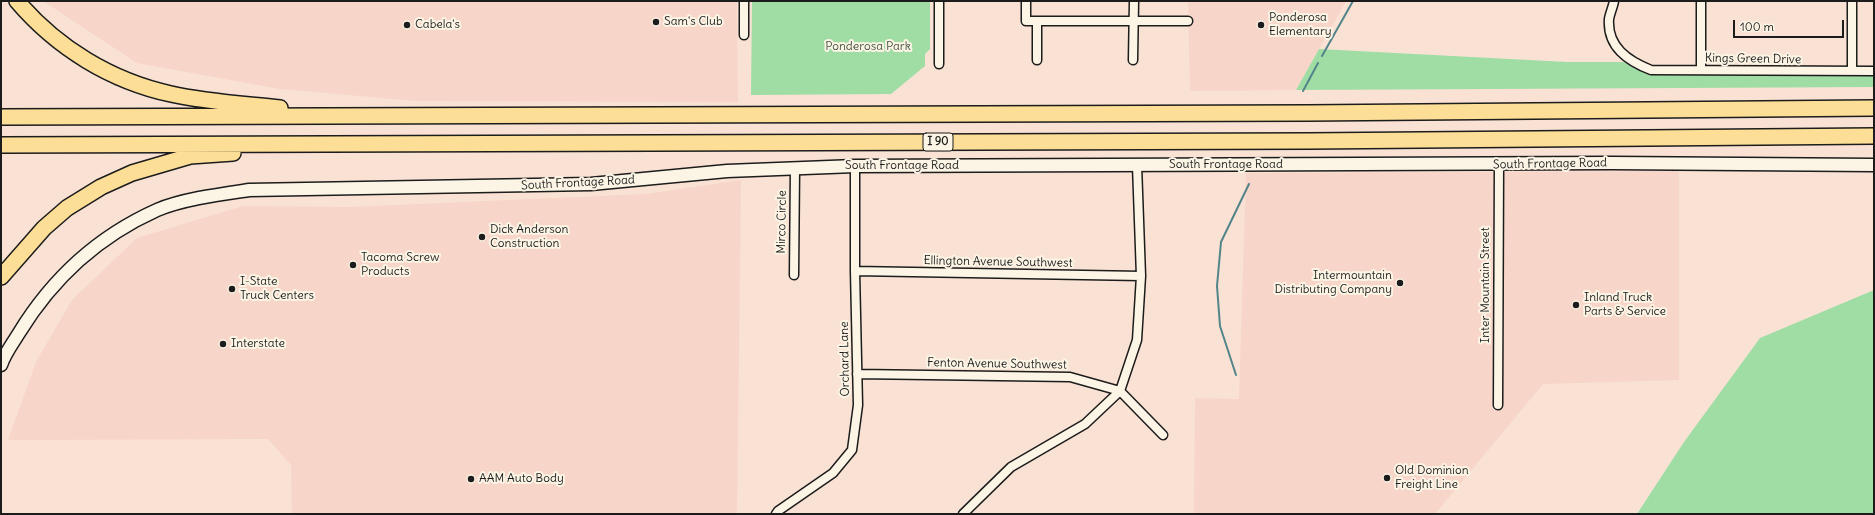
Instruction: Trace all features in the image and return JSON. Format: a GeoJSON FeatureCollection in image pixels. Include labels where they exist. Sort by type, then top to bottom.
{"type":"FeatureCollection","features":[{"type":"Feature","properties":{"kind":"highway"},"geometry":{"type":"LineString","coordinates":[[17,1],[70,50],[88,63],[128,81],[171,94],[219,101],[359,116]]}},
{"type":"Feature","properties":{"kind":"highway"},"geometry":{"type":"LineString","coordinates":[[1,117],[1308,113],[1874,108]]}},
{"type":"Feature","properties":{"kind":"highway","name":"I 90"},"geometry":{"type":"LineString","coordinates":[[1,145],[1308,141],[1874,136]]}},
{"type":"Feature","properties":{"kind":"highway"},"geometry":{"type":"LineString","coordinates":[[1,276],[39,233],[67,208],[101,187],[132,173],[190,156],[354,143]]}},
{"type":"Feature","properties":{"kind":"main road","name":"South Frontage Road"},"geometry":{"type":"LineString","coordinates":[[1,365],[34,308],[62,276],[83,257],[114,234],[158,209],[202,198],[249,190],[591,184],[727,171],[855,166],[1619,163],[1874,165]]}},
{"type":"Feature","properties":{"kind":"street"},"geometry":{"type":"LineString","coordinates":[[744,1],[744,35]]}},
{"type":"Feature","properties":{"kind":"street"},"geometry":{"type":"LineString","coordinates":[[939,1],[939,64]]}},
{"type":"Feature","properties":{"kind":"street"},"geometry":{"type":"LineString","coordinates":[[1026,1],[1026,20],[1188,21]]}},
{"type":"Feature","properties":{"kind":"street"},"geometry":{"type":"LineString","coordinates":[[1133,60],[1134,1]]}},
{"type":"Feature","properties":{"kind":"street","name":"Kings Green Drive"},"geometry":{"type":"LineString","coordinates":[[1614,1],[1609,19],[1612,38],[1619,51],[1634,63],[1651,70],[1874,71]]}},
{"type":"Feature","properties":{"kind":"street"},"geometry":{"type":"LineString","coordinates":[[1701,1],[1701,70]]}},
{"type":"Feature","properties":{"kind":"street"},"geometry":{"type":"LineString","coordinates":[[1852,1],[1852,71]]}},
{"type":"Feature","properties":{"kind":"street"},"geometry":{"type":"LineString","coordinates":[[1037,20],[1037,60]]}},
{"type":"Feature","properties":{"kind":"street","name":"Inter Mountain Street"},"geometry":{"type":"LineString","coordinates":[[1498,164],[1498,406]]}},
{"type":"Feature","properties":{"kind":"street"},"geometry":{"type":"LineString","coordinates":[[963,514],[1011,467],[1085,424],[1120,391],[1137,340],[1141,276],[1137,165]]}},
{"type":"Feature","properties":{"kind":"street","name":"Orchard Lane"},"geometry":{"type":"LineString","coordinates":[[776,514],[778,511],[833,473],[852,450],[858,405],[855,271],[855,166]]}},
{"type":"Feature","properties":{"kind":"street","name":"Mirco Circle"},"geometry":{"type":"LineString","coordinates":[[794,275],[795,168]]}},
{"type":"Feature","properties":{"kind":"street","name":"Ellington Avenue Southwest"},"geometry":{"type":"LineString","coordinates":[[855,271],[1141,276]]}},
{"type":"Feature","properties":{"kind":"street","name":"Fenton Avenue Southwest"},"geometry":{"type":"LineString","coordinates":[[857,374],[1070,377],[1120,391]]}},
{"type":"Feature","properties":{"kind":"street"},"geometry":{"type":"LineString","coordinates":[[1120,391],[1163,435]]}},
{"type":"Feature","properties":{"kind":"shaded area"},"geometry":{"type":"Polygon","coordinates":[[[43,1],[737,1],[738,102],[416,101],[280,89],[137,63],[43,1]]]}},
{"type":"Feature","properties":{"kind":"shaded area","name":"Ponderosa Elementary"},"geometry":{"type":"Polygon","coordinates":[[[1188,1],[1346,1],[1296,90],[1190,91],[1188,1]]]}},
{"type":"Feature","properties":{"kind":"shaded area"},"geometry":{"type":"Polygon","coordinates":[[[1679,171],[1679,380],[1543,384],[1435,514],[1194,514],[1195,398],[1239,399],[1246,173],[1679,171]]]}},
{"type":"Feature","properties":{"kind":"shaded area"},"geometry":{"type":"Polygon","coordinates":[[[741,180],[737,514],[292,514],[291,465],[268,439],[8,440],[36,362],[72,300],[137,238],[243,206],[350,207],[646,194],[741,180]]]}},
{"type":"Feature","properties":{"kind":"green space","name":"Ponderosa Park"},"geometry":{"type":"Polygon","coordinates":[[[752,1],[930,1],[930,49],[925,54],[925,66],[891,94],[751,95],[752,1]]]}},
{"type":"Feature","properties":{"kind":"green space"},"geometry":{"type":"Polygon","coordinates":[[[1319,49],[1567,62],[1620,62],[1634,63],[1651,70],[1874,76],[1874,87],[1296,90],[1319,49]]]}},
{"type":"Feature","properties":{"kind":"green space"},"geometry":{"type":"Polygon","coordinates":[[[1874,290],[1874,514],[1637,514],[1684,442],[1760,338],[1874,290]]]}},
{"type":"Feature","properties":{"kind":"waterway"},"geometry":{"type":"LineString","coordinates":[[1322,56],[1353,1]]}},
{"type":"Feature","properties":{"kind":"waterway"},"geometry":{"type":"LineString","coordinates":[[1303,91],[1318,63]]}},
{"type":"Feature","properties":{"kind":"waterway"},"geometry":{"type":"LineString","coordinates":[[1236,375],[1220,326],[1217,286],[1221,242],[1249,184]]}},
{"type":"Feature","properties":{"kind":"place","name":"Sam's Club"},"geometry":{"type":"Point","coordinates":[656,22]}},
{"type":"Feature","properties":{"kind":"place","name":"Cabela's"},"geometry":{"type":"Point","coordinates":[407,25]}},
{"type":"Feature","properties":{"kind":"place","name":"Ponderosa Elementary"},"geometry":{"type":"Point","coordinates":[1261,25]}},
{"type":"Feature","properties":{"kind":"place","name":"Dick Anderson Construction"},"geometry":{"type":"Point","coordinates":[482,237]}},
{"type":"Feature","properties":{"kind":"place","name":"Tacoma Screw Products"},"geometry":{"type":"Point","coordinates":[353,265]}},
{"type":"Feature","properties":{"kind":"place","name":"Intermountain Distributing Company"},"geometry":{"type":"Point","coordinates":[1400,283]}},
{"type":"Feature","properties":{"kind":"place","name":"I-State Truck Centers"},"geometry":{"type":"Point","coordinates":[232,289]}},
{"type":"Feature","properties":{"kind":"place","name":"Inland Truck Parts & Service"},"geometry":{"type":"Point","coordinates":[1576,305]}},
{"type":"Feature","properties":{"kind":"place","name":"Interstate"},"geometry":{"type":"Point","coordinates":[223,344]}},
{"type":"Feature","properties":{"kind":"place","name":"Old Dominion Freight Line"},"geometry":{"type":"Point","coordinates":[1387,478]}},
{"type":"Feature","properties":{"kind":"place","name":"AAM Auto Body"},"geometry":{"type":"Point","coordinates":[471,479]}}]}
